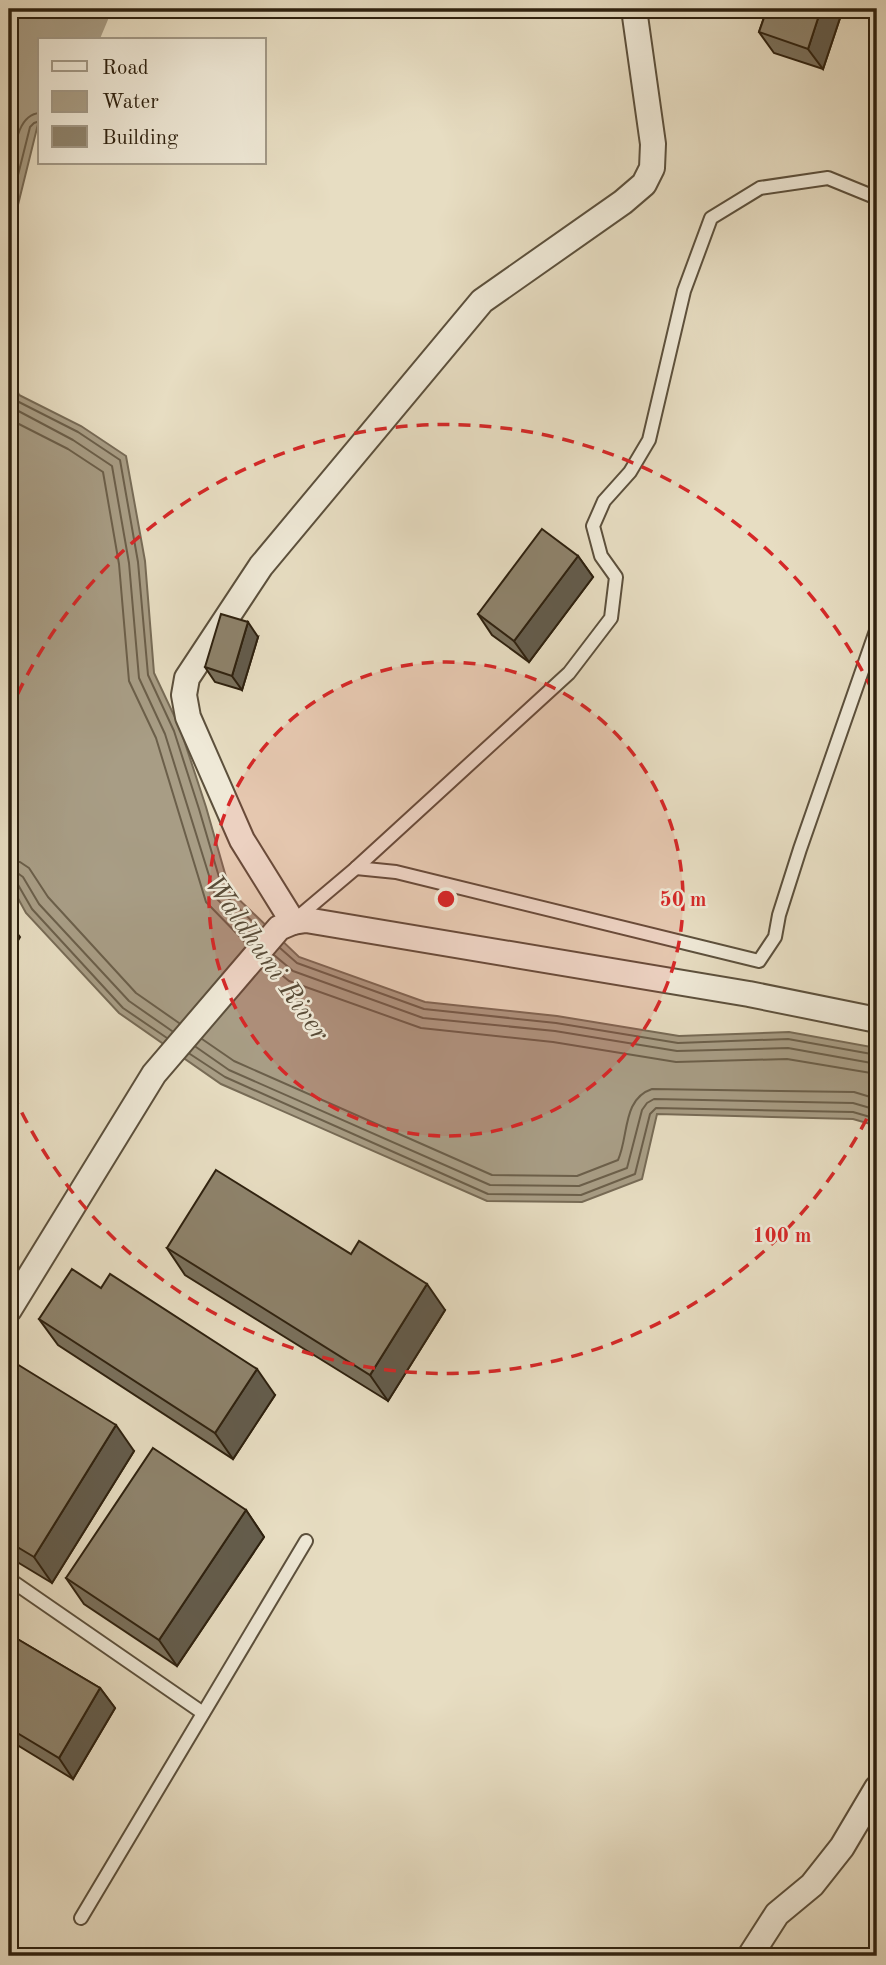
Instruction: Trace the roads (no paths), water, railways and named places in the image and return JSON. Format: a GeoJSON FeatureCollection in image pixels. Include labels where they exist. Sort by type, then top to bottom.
{"type":"FeatureCollection","features":[{"type":"Feature","properties":{"kind":"street"},"geometry":{"type":"LineString","coordinates":[[286,925],[242,840],[188,717],[184,695],[187,678],[261,566],[482,301],[623,202],[644,184],[652,168],[653,144],[634,9]]}},
{"type":"Feature","properties":{"kind":"street"},"geometry":{"type":"LineString","coordinates":[[9,1310],[154,1074],[286,925],[306,920],[736,992],[877,1020]]}},
{"type":"Feature","properties":{"kind":"street"},"geometry":{"type":"LineString","coordinates":[[750,1956],[777,1914],[812,1885],[842,1847],[877,1788]]}},
{"type":"Feature","properties":{"kind":"lane"},"geometry":{"type":"LineString","coordinates":[[286,925],[356,868],[569,673],[611,618],[616,577],[601,556],[593,526],[604,501],[630,472],[649,440],[684,291],[711,218],[760,188],[828,178],[877,198]]}},
{"type":"Feature","properties":{"kind":"lane"},"geometry":{"type":"LineString","coordinates":[[356,868],[396,872],[760,961],[775,937],[779,915],[800,849],[877,628]]}},
{"type":"Feature","properties":{"kind":"lane"},"geometry":{"type":"LineString","coordinates":[[80,1917],[306,1541]]}},
{"type":"Feature","properties":{"kind":"lane"},"geometry":{"type":"LineString","coordinates":[[9,1579],[203,1713]]}},
{"type":"Feature","properties":{"kind":"water"},"geometry":{"type":"Polygon","coordinates":[[[9,9],[83,9],[68,38],[38,38],[38,124],[9,241],[9,9]]]}},
{"type":"Feature","properties":{"kind":"water","name":"Waldhuni River"},"geometry":{"type":"Polygon","coordinates":[[[9,371],[19,395],[81,426],[126,456],[145,561],[154,673],[180,728],[230,891],[299,957],[425,1002],[557,1016],[679,1036],[789,1032],[877,1048],[877,1126],[853,1119],[657,1114],[642,1179],[582,1202],[487,1201],[221,1084],[119,1013],[26,913],[9,882],[9,371]]]}},
{"type":"Feature","properties":{"kind":"waterway"},"geometry":{"type":"LineString","coordinates":[[69,38],[81,9]]}}]}
